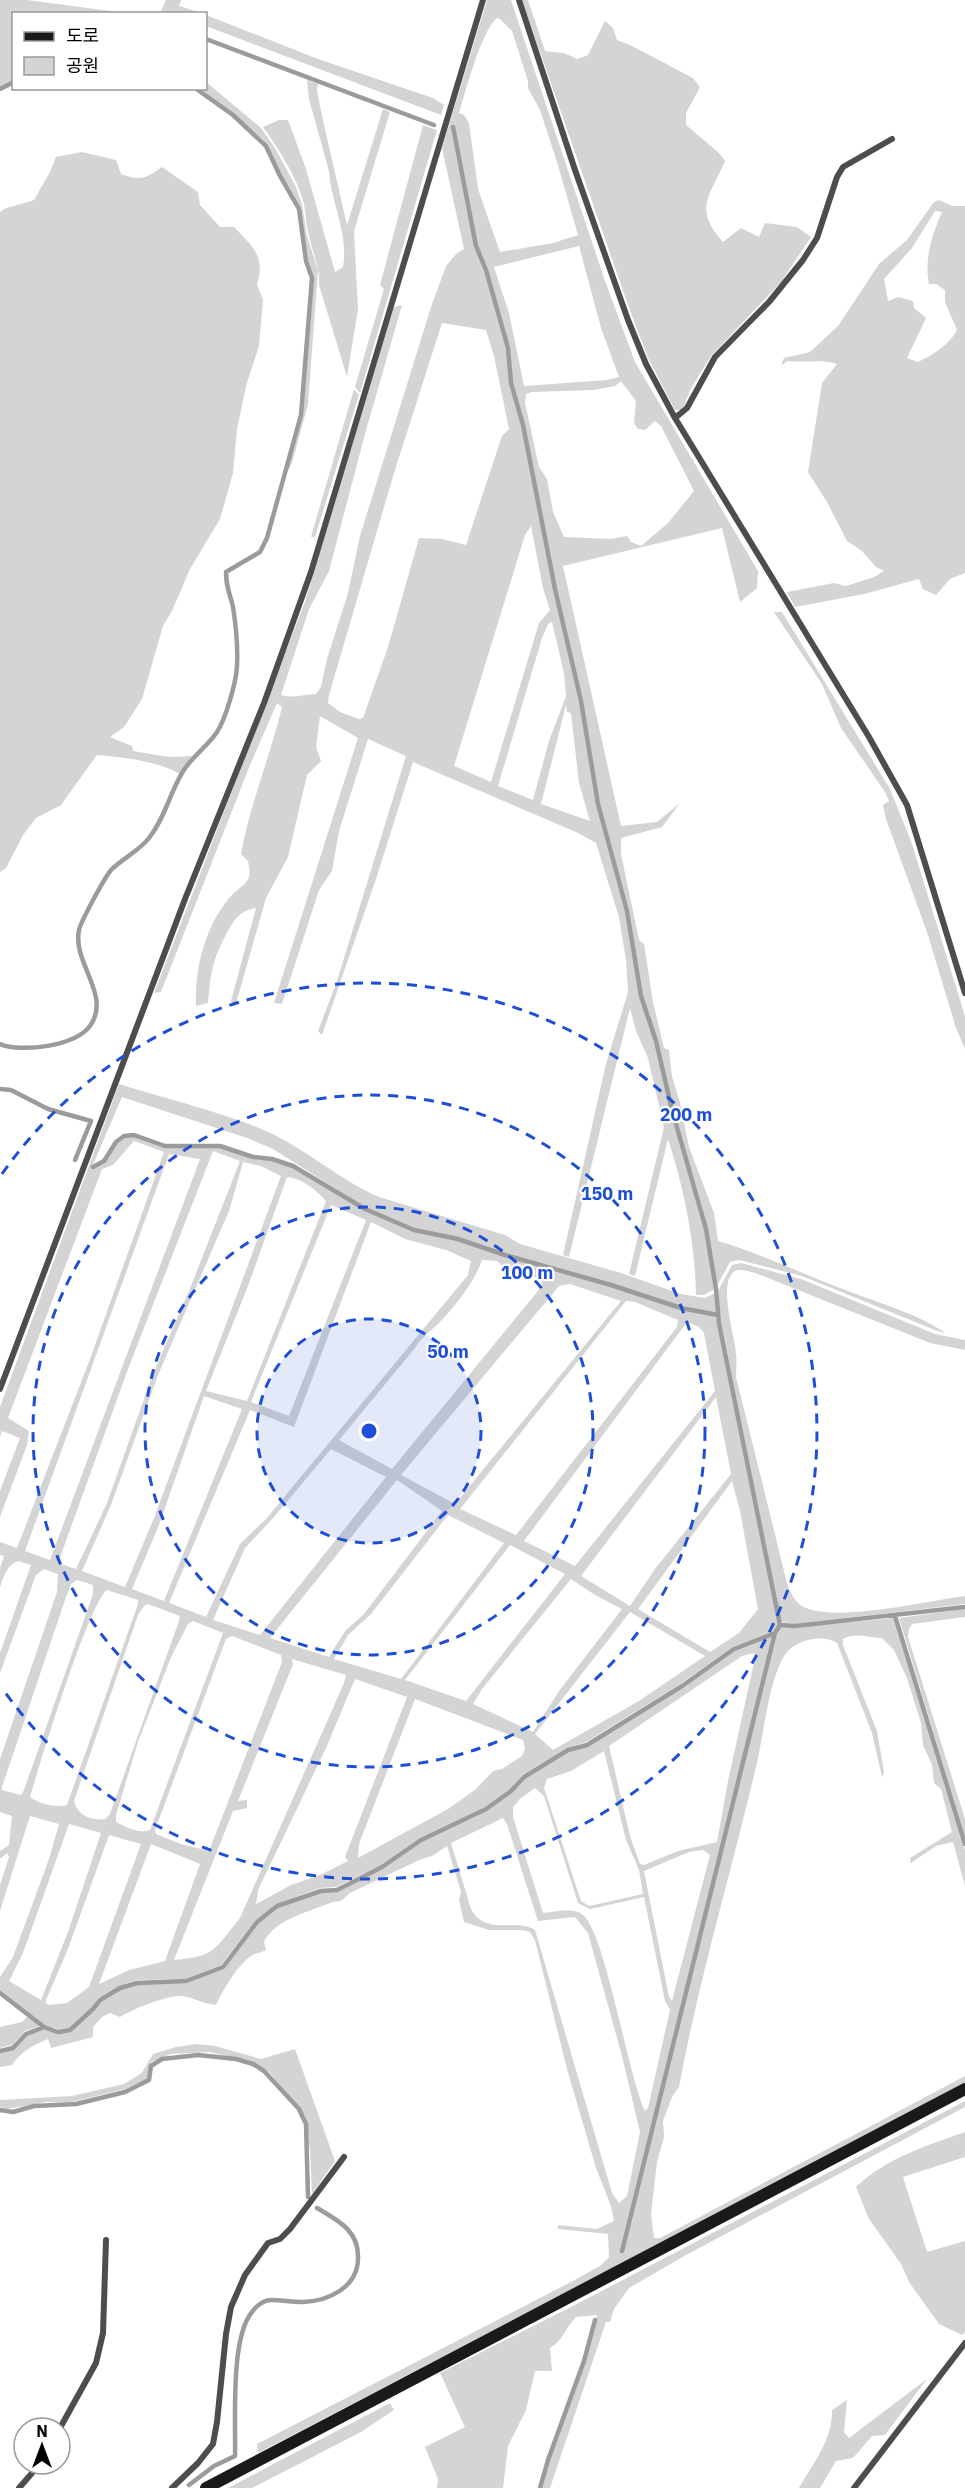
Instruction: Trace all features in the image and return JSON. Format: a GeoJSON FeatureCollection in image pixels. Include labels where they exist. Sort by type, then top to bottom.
{"type":"FeatureCollection","features":[{"type":"Feature","properties":{"kind":"street"},"geometry":{"type":"LineString","coordinates":[[0,1389],[185,899],[264,703],[310,572],[483,0]]}},
{"type":"Feature","properties":{"kind":"street"},"geometry":{"type":"LineString","coordinates":[[519,0],[575,170],[646,364],[675,418],[869,737],[907,805],[965,993]]}},
{"type":"Feature","properties":{"kind":"street"},"geometry":{"type":"LineString","coordinates":[[675,418],[687,408],[716,357],[769,302],[817,238],[834,184],[843,167],[892,139]]}},
{"type":"Feature","properties":{"kind":"street"},"geometry":{"type":"LineString","coordinates":[[206,2488],[965,2089]]}},
{"type":"Feature","properties":{"kind":"street"},"geometry":{"type":"LineString","coordinates":[[172,2488],[198,2463],[213,2444],[226,2334],[231,2307],[241,2282],[268,2243],[280,2239],[290,2229],[344,2157]]}},
{"type":"Feature","properties":{"kind":"street"},"geometry":{"type":"LineString","coordinates":[[67,2416],[96,2363],[103,2333],[106,2240]]}},
{"type":"Feature","properties":{"kind":"street"},"geometry":{"type":"LineString","coordinates":[[854,2488],[965,2343]]}},
{"type":"Feature","properties":{"kind":"street"},"geometry":{"type":"LineString","coordinates":[[19,2488],[30,2476]]}},
{"type":"Feature","properties":{"kind":"green space"},"geometry":{"type":"Polygon","coordinates":[[[0,0],[27,0],[117,12],[12,12],[12,82],[0,88],[0,0]]]}},
{"type":"Feature","properties":{"kind":"green space"},"geometry":{"type":"Polygon","coordinates":[[[166,0],[181,0],[179,6],[199,12],[165,12],[161,11],[166,0]]]}},
{"type":"Feature","properties":{"kind":"green space"},"geometry":{"type":"Polygon","coordinates":[[[487,0],[511,0],[604,278],[635,362],[758,571],[757,588],[740,602],[722,528],[563,566],[621,826],[657,822],[680,803],[662,827],[621,838],[621,854],[639,940],[644,944],[653,1002],[664,1048],[669,1050],[672,1076],[689,1147],[714,1213],[718,1241],[898,1309],[946,1333],[802,1276],[739,1260],[730,1262],[717,1286],[702,1207],[673,1110],[657,1040],[642,996],[629,910],[599,803],[582,701],[556,589],[524,425],[512,383],[509,347],[487,270],[477,245],[454,127],[451,128],[475,246],[485,270],[507,348],[510,383],[522,426],[554,590],[580,702],[597,804],[626,911],[640,997],[655,1041],[671,1110],[705,1229],[715,1289],[704,1295],[696,1295],[688,1216],[668,1139],[635,1276],[629,1274],[664,1127],[648,1058],[636,1031],[630,1008],[569,1257],[563,1255],[606,1064],[628,992],[626,960],[619,917],[596,843],[578,833],[413,762],[376,879],[322,1035],[318,1031],[337,981],[406,756],[368,739],[339,831],[332,871],[319,890],[282,1004],[274,1003],[358,738],[320,716],[316,747],[321,761],[307,775],[288,857],[266,898],[235,1007],[231,1001],[256,908],[242,913],[231,926],[215,958],[208,1003],[196,1006],[199,963],[208,933],[223,906],[249,876],[248,861],[241,854],[282,707],[277,703],[250,765],[161,992],[154,993],[305,602],[394,307],[402,305],[329,571],[309,609],[281,695],[316,694],[321,687],[327,659],[348,593],[360,536],[431,307],[446,266],[457,253],[464,249],[442,148],[487,0]],[[497,18],[491,24],[475,62],[459,113],[464,115],[469,123],[478,189],[500,252],[553,243],[578,235],[557,162],[540,110],[528,88],[528,81],[512,31],[497,18]],[[579,246],[494,267],[509,313],[524,386],[607,380],[619,377],[601,328],[579,246]],[[442,323],[394,473],[328,703],[340,712],[359,719],[363,718],[388,647],[419,538],[442,539],[466,545],[502,436],[509,429],[494,356],[486,330],[442,323]],[[621,381],[615,386],[594,390],[526,394],[525,403],[539,467],[547,479],[553,512],[564,537],[611,539],[627,536],[631,542],[641,546],[668,523],[694,491],[661,426],[655,421],[645,430],[638,429],[634,423],[636,401],[621,381]],[[531,526],[525,535],[454,766],[491,782],[539,623],[550,610],[543,588],[531,526]],[[552,622],[548,624],[498,786],[533,800],[549,741],[566,696],[564,673],[552,622]],[[566,705],[541,804],[590,821],[579,783],[571,713],[567,712],[566,705]]]}},
{"type":"Feature","properties":{"kind":"green space"},"geometry":{"type":"Polygon","coordinates":[[[522,0],[528,0],[545,51],[564,53],[577,59],[588,55],[605,21],[613,28],[617,40],[693,78],[700,87],[686,113],[686,125],[719,153],[725,161],[710,193],[706,210],[708,220],[723,242],[741,228],[759,237],[765,223],[797,227],[811,237],[781,282],[711,356],[680,410],[675,410],[648,358],[522,0]]]}},
{"type":"Feature","properties":{"kind":"green space"},"geometry":{"type":"Polygon","coordinates":[[[207,15],[318,59],[433,98],[444,105],[441,115],[207,26],[207,15]]]}},
{"type":"Feature","properties":{"kind":"green space"},"geometry":{"type":"Polygon","coordinates":[[[307,80],[318,84],[317,91],[347,225],[383,109],[390,112],[354,231],[358,309],[347,377],[319,285],[301,194],[287,164],[263,127],[279,120],[288,120],[306,169],[335,272],[343,267],[344,243],[329,171],[309,99],[307,80]]]}},
{"type":"Feature","properties":{"kind":"green space"},"geometry":{"type":"Polygon","coordinates":[[[207,83],[261,128],[275,148],[296,187],[302,204],[307,236],[318,270],[308,404],[292,463],[287,472],[303,415],[314,278],[308,260],[300,209],[281,176],[268,144],[234,114],[199,90],[207,90],[207,83]]]}},
{"type":"Feature","properties":{"kind":"green space"},"geometry":{"type":"Polygon","coordinates":[[[423,125],[437,130],[360,393],[355,387],[384,289],[380,285],[423,125]]]}},
{"type":"Feature","properties":{"kind":"green space"},"geometry":{"type":"Polygon","coordinates":[[[82,152],[116,160],[121,174],[133,178],[143,178],[162,167],[198,192],[200,205],[220,227],[234,227],[246,240],[256,252],[260,266],[257,284],[263,300],[259,346],[246,386],[237,429],[233,473],[220,519],[190,569],[163,626],[142,699],[124,727],[110,737],[132,746],[133,751],[169,757],[192,756],[180,774],[150,763],[97,755],[61,805],[36,818],[23,835],[6,868],[0,872],[0,212],[34,200],[56,157],[82,152]]]}},
{"type":"Feature","properties":{"kind":"green space"},"geometry":{"type":"Polygon","coordinates":[[[939,200],[952,206],[965,206],[965,573],[950,579],[936,595],[923,589],[919,579],[864,594],[795,607],[787,592],[834,583],[846,586],[874,577],[884,571],[876,567],[862,551],[847,541],[808,472],[822,383],[837,364],[787,361],[781,366],[784,358],[810,352],[838,326],[879,264],[907,240],[934,202],[939,200]],[[935,211],[912,248],[884,279],[888,301],[898,297],[913,301],[914,308],[926,318],[907,358],[918,362],[940,349],[957,330],[945,302],[945,290],[936,284],[929,284],[930,247],[942,212],[935,211]]]}},
{"type":"Feature","properties":{"kind":"green space"},"geometry":{"type":"Polygon","coordinates":[[[354,389],[359,395],[315,537],[311,537],[354,389]]]}},
{"type":"Feature","properties":{"kind":"green space"},"geometry":{"type":"Polygon","coordinates":[[[774,612],[782,612],[890,789],[911,841],[965,1016],[965,1049],[956,1028],[927,932],[886,819],[883,805],[889,801],[841,728],[822,684],[774,612]]]}},
{"type":"Feature","properties":{"kind":"green space"},"geometry":{"type":"Polygon","coordinates":[[[119,1084],[211,1111],[264,1130],[379,1197],[505,1235],[520,1244],[621,1273],[681,1294],[705,1298],[715,1293],[717,1313],[681,1308],[458,1238],[414,1229],[366,1208],[273,1149],[247,1138],[122,1097],[92,1167],[105,1162],[117,1143],[125,1137],[134,1136],[165,1148],[220,1148],[253,1159],[272,1161],[292,1167],[316,1178],[365,1210],[414,1231],[458,1240],[681,1310],[716,1316],[779,1625],[774,1631],[733,1647],[680,1684],[586,1742],[567,1748],[522,1775],[510,1789],[485,1807],[420,1838],[381,1865],[336,1887],[320,1888],[276,1904],[255,1921],[221,1965],[185,1979],[137,1980],[119,1986],[98,1998],[91,2008],[69,2028],[58,2029],[44,2025],[0,1991],[0,1977],[13,1957],[49,1859],[59,1824],[30,1816],[0,1911],[0,1885],[9,1857],[7,1853],[0,1859],[0,1851],[9,1845],[12,1816],[0,1812],[0,1759],[57,1592],[58,1574],[44,1569],[36,1575],[0,1673],[0,1653],[31,1565],[18,1561],[14,1563],[6,1572],[0,1587],[0,1568],[4,1556],[0,1555],[0,1542],[17,1548],[90,1359],[164,1152],[134,1141],[113,1165],[102,1169],[8,1418],[29,1431],[27,1445],[0,1517],[0,1491],[20,1438],[2,1431],[0,1437],[0,1407],[119,1084]],[[213,1151],[128,1369],[58,1563],[76,1569],[107,1503],[153,1374],[189,1291],[240,1161],[213,1151]],[[169,1154],[25,1551],[50,1560],[200,1159],[169,1154]],[[243,1162],[229,1211],[158,1375],[111,1505],[82,1571],[125,1587],[154,1518],[281,1176],[261,1166],[243,1162]],[[287,1177],[248,1286],[206,1391],[247,1401],[326,1201],[308,1185],[293,1178],[287,1177]],[[331,1205],[251,1402],[289,1416],[366,1220],[331,1205]],[[371,1222],[294,1427],[250,1410],[169,1603],[206,1617],[240,1544],[266,1519],[468,1275],[471,1261],[446,1250],[405,1239],[371,1222]],[[482,1260],[463,1295],[420,1341],[339,1440],[392,1469],[542,1286],[542,1279],[505,1268],[497,1261],[482,1260]],[[570,1284],[559,1286],[401,1475],[455,1504],[621,1301],[570,1284]],[[626,1301],[460,1509],[516,1535],[677,1327],[678,1320],[635,1302],[626,1301]],[[687,1322],[524,1541],[575,1566],[715,1391],[704,1333],[699,1327],[687,1322]],[[204,1396],[159,1525],[132,1589],[164,1601],[242,1409],[204,1396]],[[716,1397],[581,1576],[630,1606],[655,1569],[731,1474],[716,1397]],[[331,1449],[245,1548],[213,1620],[260,1635],[386,1477],[331,1449]],[[397,1480],[270,1638],[329,1657],[345,1631],[364,1614],[442,1511],[397,1480]],[[732,1481],[638,1609],[710,1652],[739,1633],[758,1609],[740,1511],[732,1481]],[[448,1515],[371,1614],[348,1635],[334,1659],[401,1679],[504,1543],[448,1515]],[[510,1545],[405,1680],[466,1701],[565,1574],[510,1545]],[[571,1579],[482,1689],[473,1704],[533,1732],[559,1691],[622,1609],[571,1579]],[[77,1580],[71,1584],[2,1790],[21,1795],[24,1790],[93,1594],[93,1585],[77,1580]],[[107,1590],[89,1623],[65,1686],[30,1797],[53,1806],[67,1805],[138,1600],[107,1590]],[[148,1604],[138,1615],[74,1801],[81,1813],[90,1818],[105,1819],[110,1814],[180,1616],[148,1604]],[[630,1612],[535,1734],[553,1750],[639,1701],[705,1656],[630,1612]],[[193,1621],[188,1624],[171,1657],[138,1742],[116,1815],[116,1822],[124,1826],[137,1831],[150,1830],[223,1633],[193,1621]],[[232,1636],[226,1639],[155,1830],[156,1834],[181,1844],[209,1851],[282,1662],[281,1655],[232,1636]],[[292,1659],[293,1664],[238,1801],[247,1800],[247,1808],[233,1811],[174,1960],[198,1956],[213,1950],[240,1918],[346,1675],[292,1659]],[[355,1679],[326,1748],[258,1890],[256,1904],[291,1885],[320,1875],[348,1861],[345,1857],[407,1697],[355,1679]],[[415,1699],[359,1844],[358,1858],[448,1809],[476,1789],[493,1771],[502,1769],[522,1756],[525,1749],[523,1740],[415,1699]],[[69,1824],[23,1953],[9,1981],[41,2000],[68,1932],[101,1833],[69,1824]],[[109,1835],[68,1949],[46,2000],[49,2005],[67,2003],[89,1987],[141,1844],[109,1835]],[[151,1844],[99,1984],[129,1970],[165,1961],[200,1864],[151,1844]]]}},
{"type":"Feature","properties":{"kind":"green space"},"geometry":{"type":"Polygon","coordinates":[[[741,1263],[801,1279],[935,1334],[965,1340],[965,1350],[930,1343],[746,1271],[735,1271],[727,1286],[728,1310],[735,1345],[736,1377],[787,1583],[795,1599],[802,1606],[816,1611],[834,1612],[878,1610],[965,1596],[965,1604],[794,1624],[781,1622],[721,1320],[718,1291],[732,1265],[741,1263]]]}},
{"type":"Feature","properties":{"kind":"green space"},"geometry":{"type":"Polygon","coordinates":[[[965,1609],[965,1617],[912,1624],[908,1637],[965,1819],[965,1837],[899,1618],[965,1609]]]}},
{"type":"Feature","properties":{"kind":"green space"},"geometry":{"type":"Polygon","coordinates":[[[894,1618],[965,1850],[965,1886],[953,1842],[936,1846],[911,1863],[910,1858],[952,1832],[941,1789],[934,1783],[932,1765],[923,1745],[921,1723],[907,1678],[894,1650],[882,1638],[857,1636],[843,1639],[843,1645],[877,1731],[884,1772],[882,1777],[872,1733],[837,1643],[816,1639],[794,1646],[784,1656],[774,1680],[756,1767],[706,1966],[679,2087],[672,2097],[663,2121],[664,2137],[657,2162],[651,2214],[654,2238],[660,2238],[965,2076],[965,2084],[258,2453],[257,2444],[569,2283],[600,2266],[609,2257],[608,2234],[558,2229],[558,2225],[597,2229],[614,2221],[567,2069],[535,1940],[530,1932],[489,1930],[464,1922],[459,1900],[461,1892],[447,1846],[432,1856],[350,1893],[341,1901],[304,1913],[276,1927],[264,1942],[266,1950],[253,1955],[242,1964],[227,1984],[216,2005],[184,1996],[172,1997],[132,2010],[120,2017],[110,2013],[102,2017],[93,2027],[93,2037],[51,2048],[48,2039],[28,2049],[12,2065],[0,2067],[0,2052],[13,2049],[27,2035],[44,2028],[57,2033],[71,2031],[100,2000],[121,1989],[138,1984],[186,1982],[224,1968],[258,1923],[278,1907],[321,1892],[337,1891],[382,1868],[421,1841],[486,1810],[512,1792],[524,1778],[569,1751],[588,1746],[682,1687],[735,1650],[773,1635],[621,2252],[777,1634],[781,1626],[795,1627],[894,1618]],[[754,1653],[742,1656],[609,1746],[630,1836],[640,1864],[644,1865],[678,1851],[717,1842],[755,1658],[754,1653]],[[604,1751],[571,1771],[547,1779],[544,1788],[581,1901],[589,1906],[643,1894],[639,1870],[626,1840],[604,1751]],[[535,1788],[513,1807],[513,1817],[543,1913],[574,1911],[583,1915],[591,1927],[608,1975],[631,2068],[645,2111],[648,2108],[670,2010],[665,2001],[644,1897],[590,1909],[578,1903],[544,1796],[535,1788]],[[503,1818],[451,1843],[471,1909],[477,1917],[493,1925],[518,1925],[535,1930],[612,2193],[619,2203],[627,2196],[640,2132],[588,1933],[575,1917],[538,1921],[507,1824],[503,1818]],[[703,1850],[689,1852],[644,1871],[669,1997],[672,2001],[710,1855],[703,1850]]]}},
{"type":"Feature","properties":{"kind":"green space"},"geometry":{"type":"Polygon","coordinates":[[[27,2017],[40,2026],[25,2031],[12,2045],[0,2048],[0,2027],[22,2022],[27,2017]]]}},
{"type":"Feature","properties":{"kind":"green space"},"geometry":{"type":"Polygon","coordinates":[[[196,2044],[215,2046],[261,2059],[295,2049],[335,2161],[312,2194],[310,2150],[305,2116],[269,2072],[246,2060],[209,2052],[171,2054],[151,2062],[147,2079],[125,2089],[72,2102],[46,2102],[7,2109],[0,2107],[0,2100],[72,2096],[124,2084],[142,2073],[153,2054],[196,2044]]]}},
{"type":"Feature","properties":{"kind":"green space"},"geometry":{"type":"Polygon","coordinates":[[[965,2101],[965,2107],[686,2255],[629,2288],[614,2309],[610,2322],[606,2322],[550,2488],[542,2488],[549,2460],[585,2362],[597,2315],[576,2317],[558,2342],[550,2348],[552,2371],[535,2371],[526,2410],[508,2446],[503,2488],[437,2488],[438,2479],[425,2447],[465,2427],[440,2373],[965,2101]]]}},
{"type":"Feature","properties":{"kind":"green space"},"geometry":{"type":"Polygon","coordinates":[[[965,2132],[965,2157],[903,2177],[927,2252],[965,2241],[965,2332],[962,2335],[939,2324],[869,2219],[856,2187],[893,2161],[965,2132]]]}},
{"type":"Feature","properties":{"kind":"green space"},"geometry":{"type":"Polygon","coordinates":[[[927,2379],[885,2435],[872,2436],[853,2458],[836,2461],[820,2488],[799,2488],[826,2441],[832,2410],[847,2400],[844,2432],[849,2438],[927,2379]]]}},
{"type":"Feature","properties":{"kind":"green space"},"geometry":{"type":"Polygon","coordinates":[[[390,2403],[394,2410],[361,2432],[252,2488],[228,2488],[390,2403]]]}},
{"type":"Feature","properties":{"kind":"waterway"},"geometry":{"type":"LineString","coordinates":[[207,39],[434,125]]}},
{"type":"Feature","properties":{"kind":"waterway"},"geometry":{"type":"LineString","coordinates":[[0,89],[12,83]]}},
{"type":"Feature","properties":{"kind":"waterway"},"geometry":{"type":"LineString","coordinates":[[0,1044],[10,1047],[34,1048],[61,1043],[83,1033],[90,1026],[96,1014],[97,1003],[78,942],[79,930],[108,874],[149,838],[182,773],[217,732],[224,718],[235,682],[237,659],[235,622],[226,572],[260,552],[267,538],[301,415],[312,278],[306,261],[299,209],[266,146],[233,115],[198,90]]}},
{"type":"Feature","properties":{"kind":"waterway"},"geometry":{"type":"LineString","coordinates":[[453,127],[476,246],[486,270],[508,348],[511,383],[523,425],[555,589],[581,701],[598,804],[627,911],[641,996],[656,1041],[672,1110],[706,1229],[719,1323],[780,1625],[775,1633],[622,2251]]}},
{"type":"Feature","properties":{"kind":"waterway"},"geometry":{"type":"LineString","coordinates":[[0,1089],[11,1090],[48,1109],[91,1121],[75,1160]]}},
{"type":"Feature","properties":{"kind":"waterway"},"geometry":{"type":"LineString","coordinates":[[93,1167],[104,1161],[116,1142],[124,1136],[134,1135],[165,1146],[220,1146],[253,1157],[272,1159],[293,1166],[365,1209],[414,1230],[458,1239],[681,1308],[718,1315]]}},
{"type":"Feature","properties":{"kind":"waterway"},"geometry":{"type":"LineString","coordinates":[[780,1625],[795,1626],[965,1607]]}},
{"type":"Feature","properties":{"kind":"waterway"},"geometry":{"type":"LineString","coordinates":[[895,1616],[965,1844]]}},
{"type":"Feature","properties":{"kind":"waterway"},"geometry":{"type":"LineString","coordinates":[[0,2051],[13,2048],[26,2034],[44,2027],[58,2032],[70,2030],[100,2000],[120,1988],[137,1983],[186,1981],[223,1967],[257,1922],[277,1906],[321,1891],[337,1890],[382,1867],[421,1840],[486,1809],[511,1791],[524,1777],[568,1750],[587,1745],[682,1686],[734,1649],[775,1633]]}},
{"type":"Feature","properties":{"kind":"waterway"},"geometry":{"type":"LineString","coordinates":[[0,1993],[44,2027]]}},
{"type":"Feature","properties":{"kind":"waterway"},"geometry":{"type":"LineString","coordinates":[[0,2110],[13,2112],[34,2106],[76,2104],[125,2092],[149,2080],[151,2066],[162,2059],[198,2055],[236,2059],[253,2064],[264,2071],[299,2109],[306,2124],[308,2197]]}},
{"type":"Feature","properties":{"kind":"waterway"},"geometry":{"type":"LineString","coordinates":[[189,2485],[214,2466],[235,2456],[237,2360],[245,2324],[254,2310],[268,2300],[303,2302],[323,2299],[340,2291],[353,2277],[358,2258],[355,2240],[345,2227],[317,2208]]}},
{"type":"Feature","properties":{"kind":"waterway"},"geometry":{"type":"LineString","coordinates":[[540,2488],[584,2361],[595,2320]]}}]}
